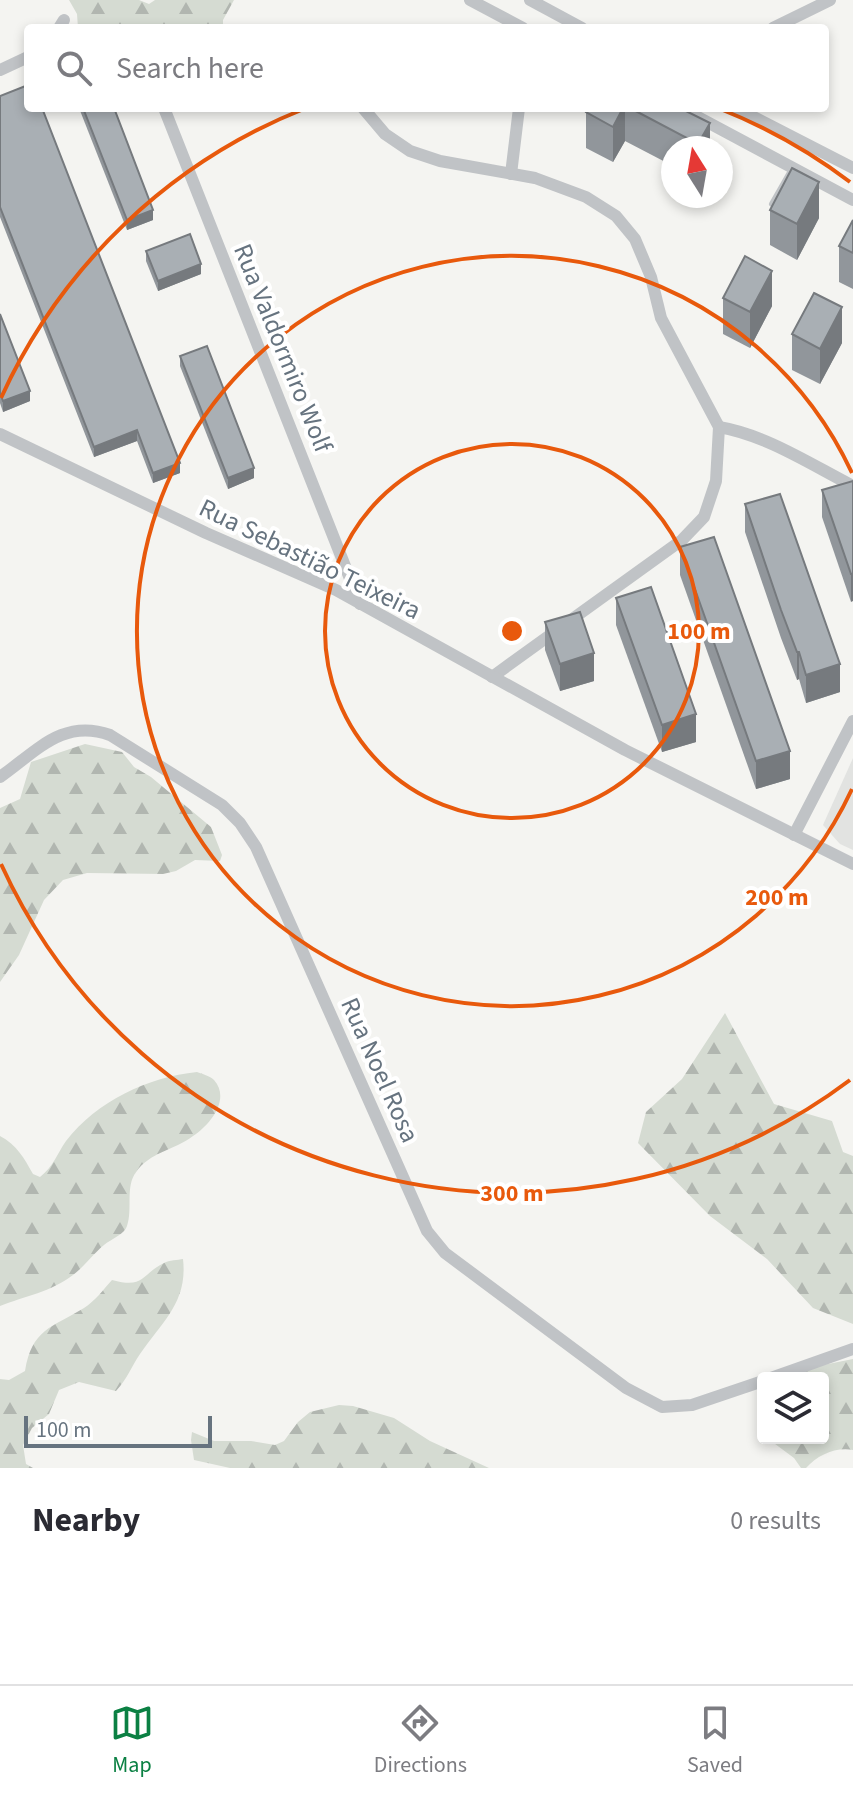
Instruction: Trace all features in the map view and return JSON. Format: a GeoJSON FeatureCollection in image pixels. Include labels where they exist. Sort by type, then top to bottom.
{"type":"FeatureCollection","features":[{"type":"Feature","properties":{"kind":"street"},"geometry":{"type":"LineString","coordinates":[[470,0],[515,24]]}},
{"type":"Feature","properties":{"kind":"street"},"geometry":{"type":"LineString","coordinates":[[530,0],[575,24]]}},
{"type":"Feature","properties":{"kind":"street"},"geometry":{"type":"LineString","coordinates":[[781,24],[830,0]]}},
{"type":"Feature","properties":{"kind":"street"},"geometry":{"type":"LineString","coordinates":[[0,70],[24,59]]}},
{"type":"Feature","properties":{"kind":"street","name":"Rua Valdormiro Wolf"},"geometry":{"type":"LineString","coordinates":[[166,112],[360,604]]}},
{"type":"Feature","properties":{"kind":"street"},"geometry":{"type":"LineString","coordinates":[[366,112],[385,134],[410,151],[440,161],[535,178],[586,197],[616,216],[635,239],[651,277],[661,318],[719,427],[716,481],[704,517],[682,540],[492,677]]}},
{"type":"Feature","properties":{"kind":"street"},"geometry":{"type":"LineString","coordinates":[[511,174],[519,112]]}},
{"type":"Feature","properties":{"kind":"street"},"geometry":{"type":"LineString","coordinates":[[689,112],[853,200]]}},
{"type":"Feature","properties":{"kind":"street"},"geometry":{"type":"LineString","coordinates":[[744,112],[853,168]]}},
{"type":"Feature","properties":{"kind":"street"},"geometry":{"type":"LineString","coordinates":[[725,130],[742,126],[754,117]]}},
{"type":"Feature","properties":{"kind":"street"},"geometry":{"type":"LineString","coordinates":[[719,427],[758,438],[853,486]]}},
{"type":"Feature","properties":{"kind":"street","name":"Rua Sebastião Teixeira"},"geometry":{"type":"LineString","coordinates":[[0,434],[360,604],[625,750],[853,864]]}},
{"type":"Feature","properties":{"kind":"street"},"geometry":{"type":"LineString","coordinates":[[794,835],[853,721]]}},
{"type":"Feature","properties":{"kind":"street","name":"Rua Noel Rosa"},"geometry":{"type":"LineString","coordinates":[[0,777],[70,730],[93,729],[110,735],[222,805],[240,823],[256,847],[427,1231],[445,1253],[626,1388],[662,1407],[692,1405],[757,1383]]}},
{"type":"Feature","properties":{"kind":"street"},"geometry":{"type":"LineString","coordinates":[[788,1372],[853,1349]]}},
{"type":"Feature","properties":{"kind":"lane"},"geometry":{"type":"LineString","coordinates":[[772,204],[792,168]]}},
{"type":"Feature","properties":{"kind":"shaded area"},"geometry":{"type":"Polygon","coordinates":[[[853,758],[853,850],[840,844],[823,825],[853,758]]]}},
{"type":"Feature","properties":{"kind":"green space"},"geometry":{"type":"Polygon","coordinates":[[[69,0],[139,0],[149,4],[155,0],[234,0],[223,24],[78,24],[77,14],[69,0]]]}},
{"type":"Feature","properties":{"kind":"green space"},"geometry":{"type":"Polygon","coordinates":[[[85,744],[122,752],[134,767],[151,777],[211,827],[222,855],[220,861],[195,860],[176,871],[163,874],[87,873],[63,880],[44,900],[19,955],[0,982],[0,808],[20,799],[31,762],[85,744]]]}},
{"type":"Feature","properties":{"kind":"green space"},"geometry":{"type":"Polygon","coordinates":[[[725,1013],[774,1104],[832,1121],[843,1152],[853,1156],[853,1324],[813,1308],[767,1259],[710,1216],[638,1143],[646,1112],[682,1079],[725,1013]]]}},
{"type":"Feature","properties":{"kind":"green space"},"geometry":{"type":"Polygon","coordinates":[[[197,1072],[212,1079],[219,1087],[216,1111],[186,1141],[148,1160],[136,1172],[131,1184],[129,1219],[124,1232],[104,1245],[65,1281],[0,1306],[0,1136],[16,1148],[33,1174],[40,1177],[66,1141],[108,1103],[142,1085],[197,1072]]]}},
{"type":"Feature","properties":{"kind":"green space"},"geometry":{"type":"Polygon","coordinates":[[[183,1259],[181,1287],[172,1311],[140,1354],[124,1382],[116,1391],[79,1382],[59,1390],[49,1414],[32,1428],[23,1445],[26,1464],[33,1468],[0,1468],[0,1379],[9,1380],[25,1371],[38,1338],[88,1305],[112,1280],[137,1282],[164,1263],[183,1259]]]}},
{"type":"Feature","properties":{"kind":"green space"},"geometry":{"type":"Polygon","coordinates":[[[853,1359],[853,1450],[827,1453],[806,1468],[801,1468],[794,1458],[775,1444],[829,1444],[829,1372],[801,1372],[853,1359]]]}},
{"type":"Feature","properties":{"kind":"green space"},"geometry":{"type":"Polygon","coordinates":[[[339,1405],[394,1418],[430,1441],[489,1468],[230,1468],[194,1460],[192,1432],[214,1441],[251,1441],[275,1445],[284,1441],[310,1412],[339,1405]]]}},
{"type":"Feature","properties":{"kind":"building"},"geometry":{"type":"Polygon","coordinates":[[[24,87],[24,112],[44,112],[180,463],[153,473],[137,430],[94,447],[0,207],[0,96],[24,87]]]}},
{"type":"Feature","properties":{"kind":"building"},"geometry":{"type":"Polygon","coordinates":[[[85,112],[116,112],[153,210],[127,220],[85,112]]]}},
{"type":"Feature","properties":{"kind":"building"},"geometry":{"type":"Polygon","coordinates":[[[586,112],[621,112],[613,127],[586,112]]]}},
{"type":"Feature","properties":{"kind":"building"},"geometry":{"type":"Polygon","coordinates":[[[638,112],[688,112],[710,123],[703,136],[683,136],[638,112]]]}},
{"type":"Feature","properties":{"kind":"building"},"geometry":{"type":"Polygon","coordinates":[[[792,168],[819,182],[797,224],[770,210],[792,168]]]}},
{"type":"Feature","properties":{"kind":"building"},"geometry":{"type":"Polygon","coordinates":[[[853,220],[853,253],[839,246],[853,220]]]}},
{"type":"Feature","properties":{"kind":"building"},"geometry":{"type":"Polygon","coordinates":[[[190,234],[201,264],[158,281],[146,251],[190,234]]]}},
{"type":"Feature","properties":{"kind":"building"},"geometry":{"type":"Polygon","coordinates":[[[745,256],[772,271],[750,312],[723,298],[745,256]]]}},
{"type":"Feature","properties":{"kind":"building"},"geometry":{"type":"Polygon","coordinates":[[[814,293],[842,307],[820,349],[792,334],[814,293]]]}},
{"type":"Feature","properties":{"kind":"building"},"geometry":{"type":"Polygon","coordinates":[[[0,314],[30,391],[3,401],[0,393],[0,314]]]}},
{"type":"Feature","properties":{"kind":"building"},"geometry":{"type":"Polygon","coordinates":[[[207,346],[254,468],[228,478],[180,356],[207,346]]]}},
{"type":"Feature","properties":{"kind":"building"},"geometry":{"type":"Polygon","coordinates":[[[853,481],[853,574],[851,574],[822,490],[853,481]]]}},
{"type":"Feature","properties":{"kind":"building"},"geometry":{"type":"Polygon","coordinates":[[[780,494],[840,664],[806,675],[745,504],[780,494]]]}},
{"type":"Feature","properties":{"kind":"building"},"geometry":{"type":"Polygon","coordinates":[[[714,537],[790,751],[756,761],[680,547],[714,537]]]}},
{"type":"Feature","properties":{"kind":"building"},"geometry":{"type":"Polygon","coordinates":[[[651,587],[696,714],[662,725],[616,598],[651,587]]]}},
{"type":"Feature","properties":{"kind":"building"},"geometry":{"type":"Polygon","coordinates":[[[580,612],[594,653],[560,664],[545,622],[580,612]]]}}]}
